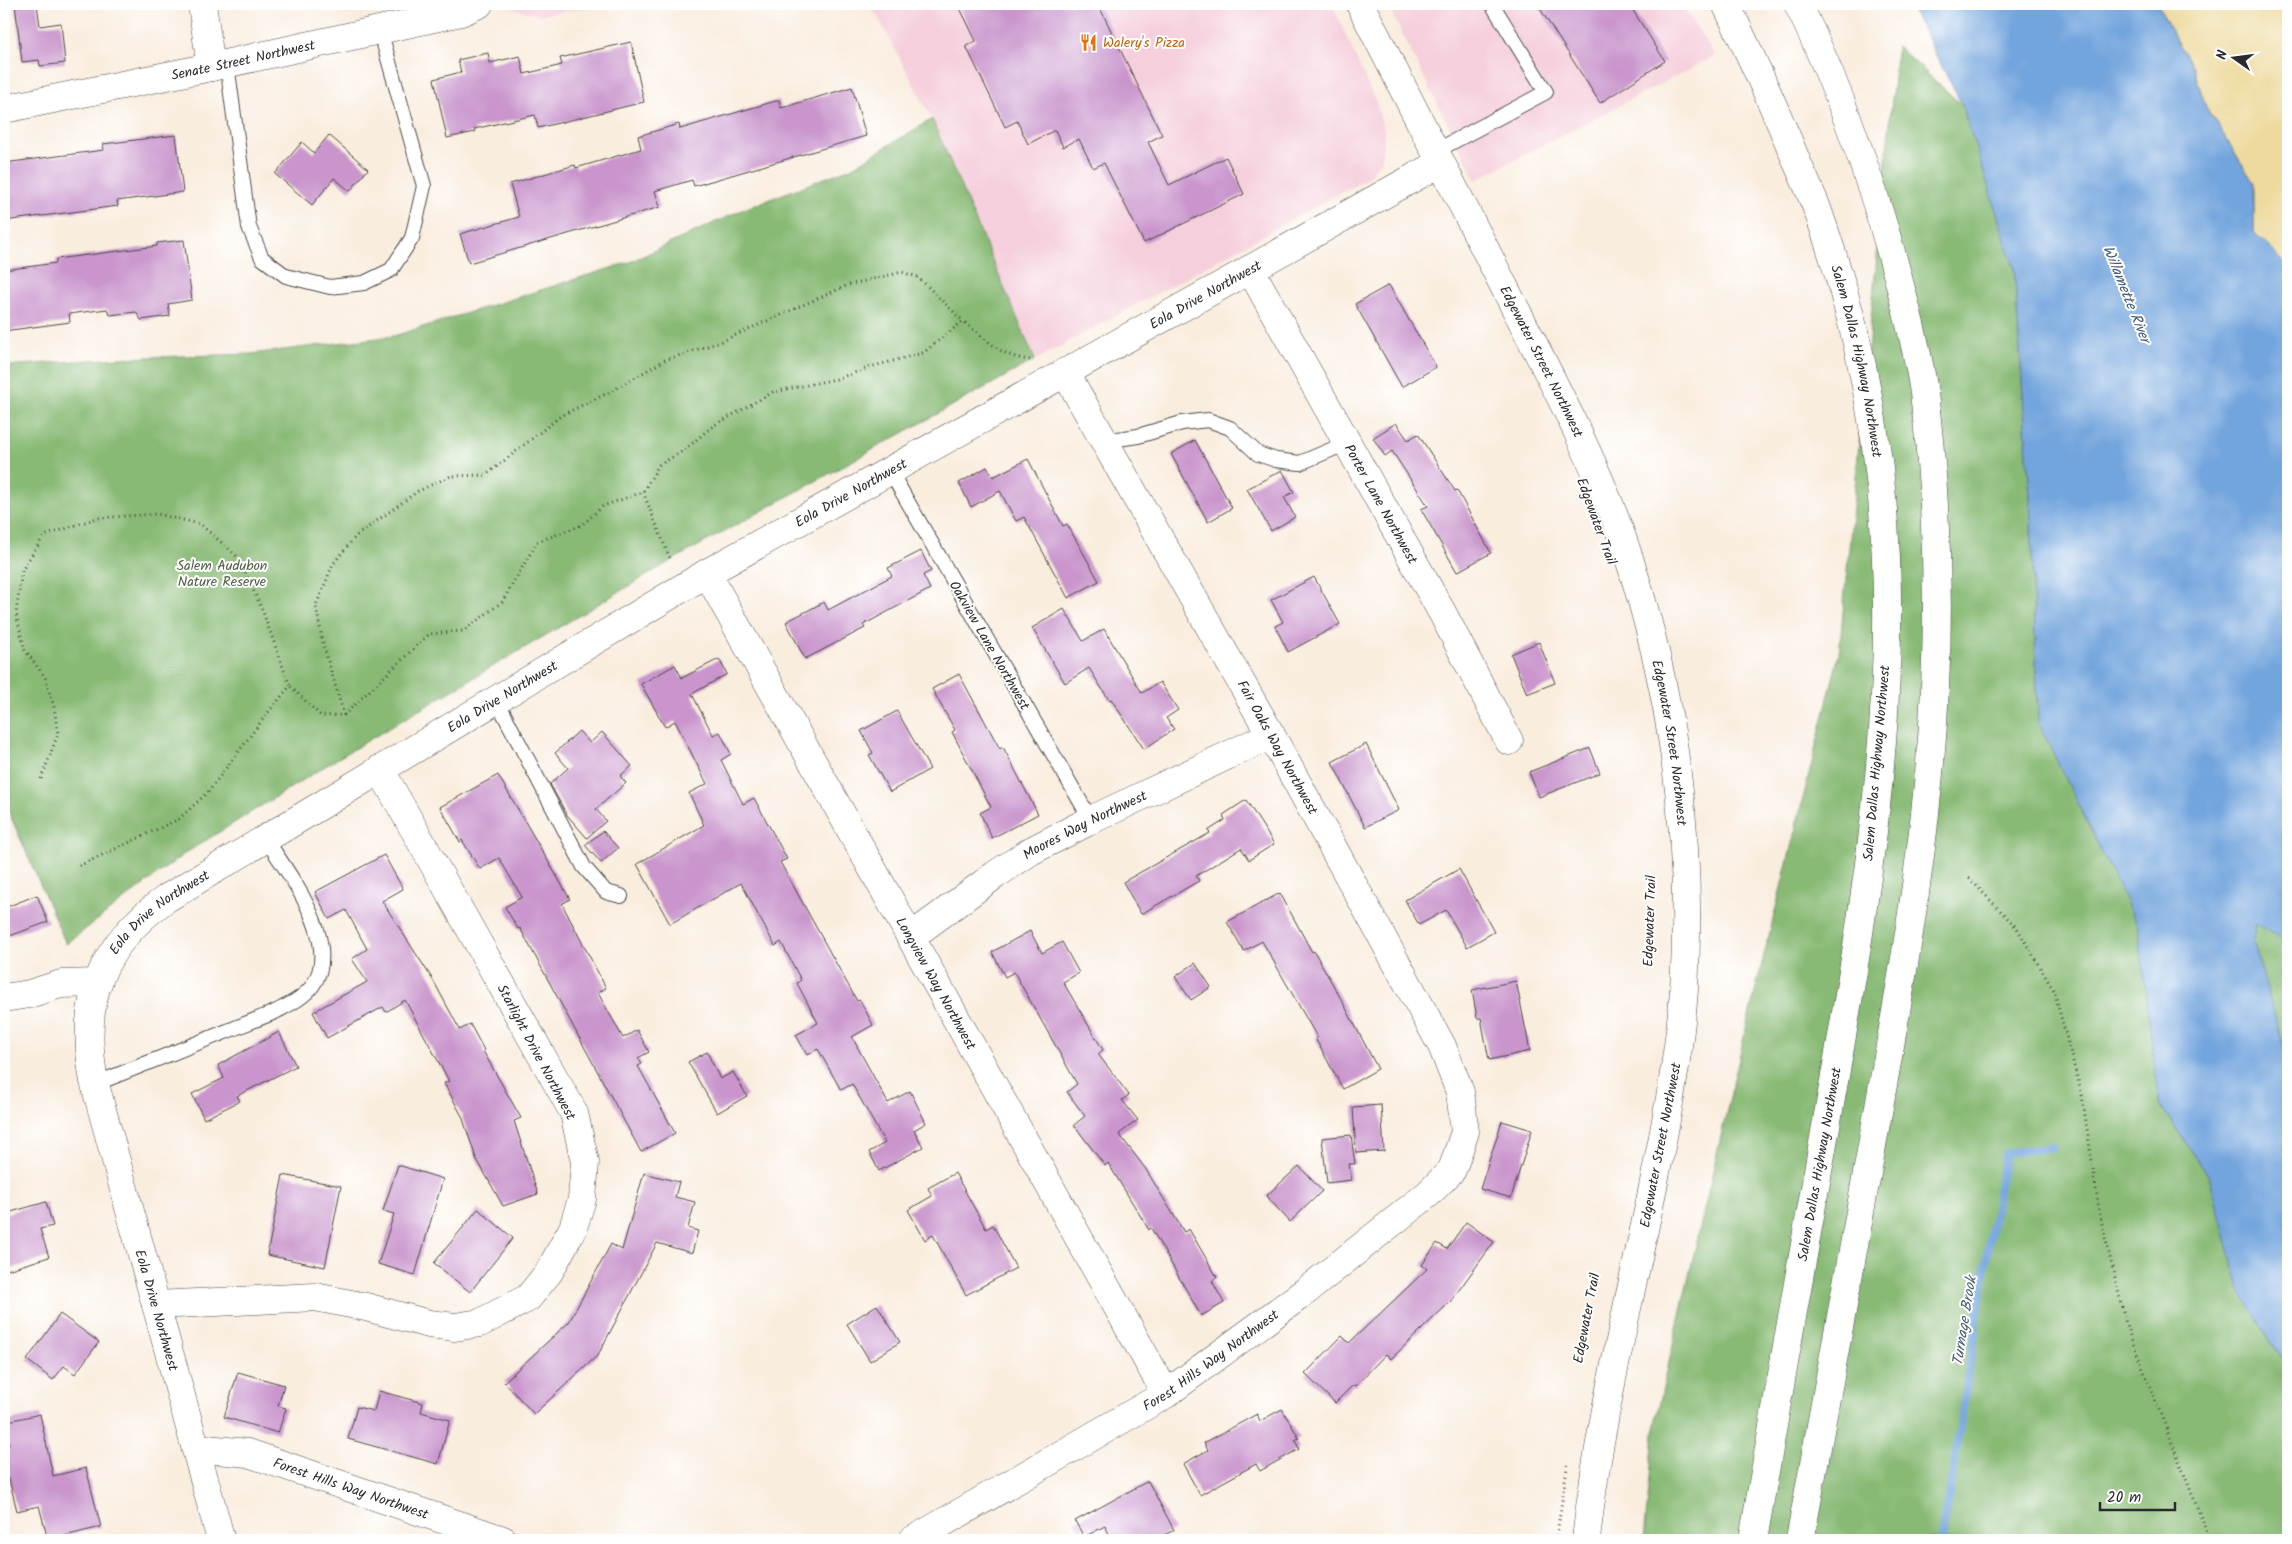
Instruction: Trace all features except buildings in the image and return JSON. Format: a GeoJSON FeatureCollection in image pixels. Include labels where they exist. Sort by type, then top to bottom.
{"type":"FeatureCollection","features":[{"type":"Feature","properties":{"kind":"main road"},"geometry":{"type":"LineString","coordinates":[[202,4],[219,65]]}},
{"type":"Feature","properties":{"kind":"main road","name":"Senate Street Northwest"},"geometry":{"type":"LineString","coordinates":[[4,109],[380,30],[461,12],[479,4]]}},
{"type":"Feature","properties":{"kind":"main road","name":"Edgewater Street Northwest"},"geometry":{"type":"LineString","coordinates":[[1360,4],[1556,389],[1599,482],[1624,546],[1653,640],[1670,717],[1679,775],[1684,837],[1686,921],[1684,992],[1678,1048],[1668,1112],[1602,1429],[1586,1540]]}},
{"type":"Feature","properties":{"kind":"main road","name":"Salem Dallas Highway Northwest"},"geometry":{"type":"LineString","coordinates":[[1726,4],[1763,81],[1818,212],[1853,325],[1872,420],[1883,502],[1887,602],[1882,727],[1873,830],[1855,963],[1753,1540]]}},
{"type":"Feature","properties":{"kind":"main road"},"geometry":{"type":"LineString","coordinates":[[1798,4],[1857,146],[1889,242],[1910,322],[1924,389],[1934,500],[1936,589],[1936,670],[1927,794],[1902,974],[1800,1540]]}},
{"type":"Feature","properties":{"kind":"main road","name":"Eola Drive Northwest"},"geometry":{"type":"LineString","coordinates":[[221,1540],[95,1084],[89,1053],[88,1036],[98,983],[106,962],[130,928],[146,913],[266,839],[707,573],[1250,269],[1437,157]]}},
{"type":"Feature","properties":{"kind":"main road","name":"Porter Lane Northwest"},"geometry":{"type":"LineString","coordinates":[[1250,269],[1444,616],[1509,741]]}},
{"type":"Feature","properties":{"kind":"main road","name":"Fair Oaks Way Northwest"},"geometry":{"type":"LineString","coordinates":[[1065,372],[1271,734],[1442,1046],[1460,1092],[1465,1132]]}},
{"type":"Feature","properties":{"kind":"main road","name":"Longview Way Northwest"},"geometry":{"type":"LineString","coordinates":[[707,573],[912,936],[1166,1394]]}},
{"type":"Feature","properties":{"kind":"main road","name":"Moores Way Northwest"},"geometry":{"type":"LineString","coordinates":[[912,936],[1031,851],[1091,820],[1271,734]]}},
{"type":"Feature","properties":{"kind":"main road","name":"Starlight Drive Northwest"},"geometry":{"type":"LineString","coordinates":[[156,1305],[315,1297],[366,1307],[429,1324],[455,1327],[480,1324],[528,1298],[549,1272],[573,1228],[582,1199],[585,1162],[574,1113],[380,769]]}},
{"type":"Feature","properties":{"kind":"main road"},"geometry":{"type":"LineString","coordinates":[[4,998],[29,994],[61,984],[98,983]]}},
{"type":"Feature","properties":{"kind":"main road","name":"Forest Hills Way Northwest"},"geometry":{"type":"LineString","coordinates":[[913,1540],[1166,1394],[1306,1291],[1428,1194],[1452,1170],[1465,1132]]}},
{"type":"Feature","properties":{"kind":"main road","name":"Forest Hills Way Northwest"},"geometry":{"type":"LineString","coordinates":[[196,1448],[248,1453],[503,1540]]}},
{"type":"Feature","properties":{"kind":"lane"},"geometry":{"type":"LineString","coordinates":[[1437,157],[1546,92],[1492,4]]}},
{"type":"Feature","properties":{"kind":"lane"},"geometry":{"type":"LineString","coordinates":[[219,65],[249,227],[262,258],[286,276],[321,285],[330,287],[364,283],[391,270],[412,238],[424,186],[380,30]]}},
{"type":"Feature","properties":{"kind":"lane"},"geometry":{"type":"LineString","coordinates":[[1104,441],[1138,436],[1182,423],[1208,420],[1230,428],[1258,454],[1276,460],[1300,463],[1347,443]]}},
{"type":"Feature","properties":{"kind":"lane","name":"Oakview Lane Northwest"},"geometry":{"type":"LineString","coordinates":[[890,470],[1091,820]]}},
{"type":"Feature","properties":{"kind":"lane"},"geometry":{"type":"LineString","coordinates":[[496,699],[584,867],[606,892],[621,896]]}},
{"type":"Feature","properties":{"kind":"lane"},"geometry":{"type":"LineString","coordinates":[[95,1084],[275,1012],[297,1000],[312,986],[320,970],[321,940],[312,918],[266,839]]}},
{"type":"Feature","properties":{"kind":"path"},"geometry":{"type":"LineString","coordinates":[[344,714],[323,644],[316,606],[333,564],[356,536],[418,491],[450,476],[486,475],[562,415],[610,392],[666,360],[720,342],[848,285],[902,272],[918,276],[963,321],[1005,354],[1019,359],[1035,360]]}},
{"type":"Feature","properties":{"kind":"path"},"geometry":{"type":"LineString","coordinates":[[41,780],[52,755],[58,734],[54,707],[45,677],[25,650],[16,614],[22,570],[44,536],[97,518],[157,514],[200,524],[238,557],[261,607],[290,686],[321,716],[344,714],[429,634],[463,631],[502,602],[525,560],[538,542],[582,525],[603,506],[643,492],[659,465],[683,451],[713,426],[773,392],[836,379],[874,366],[923,353],[963,321]]}},
{"type":"Feature","properties":{"kind":"path"},"geometry":{"type":"LineString","coordinates":[[643,492],[671,561]]}},
{"type":"Feature","properties":{"kind":"path"},"geometry":{"type":"LineString","coordinates":[[79,866],[179,819],[210,791],[266,715],[290,686]]}},
{"type":"Feature","properties":{"kind":"path"},"geometry":{"type":"LineString","coordinates":[[1969,878],[2017,928],[2054,991],[2082,1095],[2100,1216],[2127,1328],[2210,1540]]}},
{"type":"Feature","properties":{"kind":"path"},"geometry":{"type":"LineString","coordinates":[[1556,1540],[1569,1457]]}},
{"type":"Feature","properties":{"kind":"shaded area"},"geometry":{"type":"Polygon","coordinates":[[[509,4],[613,4],[538,15],[513,8],[509,4]]]}},
{"type":"Feature","properties":{"kind":"shaded area"},"geometry":{"type":"Polygon","coordinates":[[[868,4],[1332,4],[1377,105],[1384,131],[1382,159],[1368,178],[1035,360],[932,119],[878,17],[868,4]]]}},
{"type":"Feature","properties":{"kind":"shaded area"},"geometry":{"type":"Polygon","coordinates":[[[1387,4],[1682,4],[1715,56],[1476,180],[1387,4]]]}},
{"type":"Feature","properties":{"kind":"green space"},"geometry":{"type":"Polygon","coordinates":[[[1897,46],[1962,105],[2014,267],[2030,496],[2038,722],[2138,926],[2159,1104],[2210,1178],[2239,1289],[2281,1358],[2288,1358],[2288,1540],[1644,1540],[1655,1423],[1745,1032],[1839,654],[1897,46]]]}},
{"type":"Feature","properties":{"kind":"green space","name":"Salem Audubon Nature Reserve"},"geometry":{"type":"Polygon","coordinates":[[[932,119],[1035,360],[671,561],[335,760],[184,854],[66,944],[4,801],[4,366],[120,358],[251,354],[394,336],[630,262],[744,209],[851,168],[932,119]]]}},
{"type":"Feature","properties":{"kind":"green space"},"geometry":{"type":"Polygon","coordinates":[[[2254,923],[2288,942],[2288,1061],[2253,942],[2254,923]]]}},
{"type":"Feature","properties":{"kind":"sand"},"geometry":{"type":"Polygon","coordinates":[[[2158,4],[2288,4],[2288,266],[2254,232],[2254,183],[2206,107],[2193,67],[2169,27],[2158,4]]]}},
{"type":"Feature","properties":{"kind":"water","name":"Willamette River"},"geometry":{"type":"Polygon","coordinates":[[[1909,4],[2158,4],[2169,27],[2193,67],[2206,107],[2254,183],[2254,232],[2288,266],[2288,942],[2255,924],[2253,942],[2288,1061],[2288,1358],[2281,1358],[2239,1289],[2210,1178],[2159,1104],[2138,926],[2038,722],[2030,496],[2014,267],[1962,105],[1909,4]]]}},
{"type":"Feature","properties":{"kind":"waterway","name":"Turnage Brook"},"geometry":{"type":"LineString","coordinates":[[1942,1540],[2005,1153],[2053,1147]]}},
{"type":"Feature","properties":{"kind":"place","name":"Walery's Pizza"},"geometry":{"type":"Point","coordinates":[1089,42]}}]}
